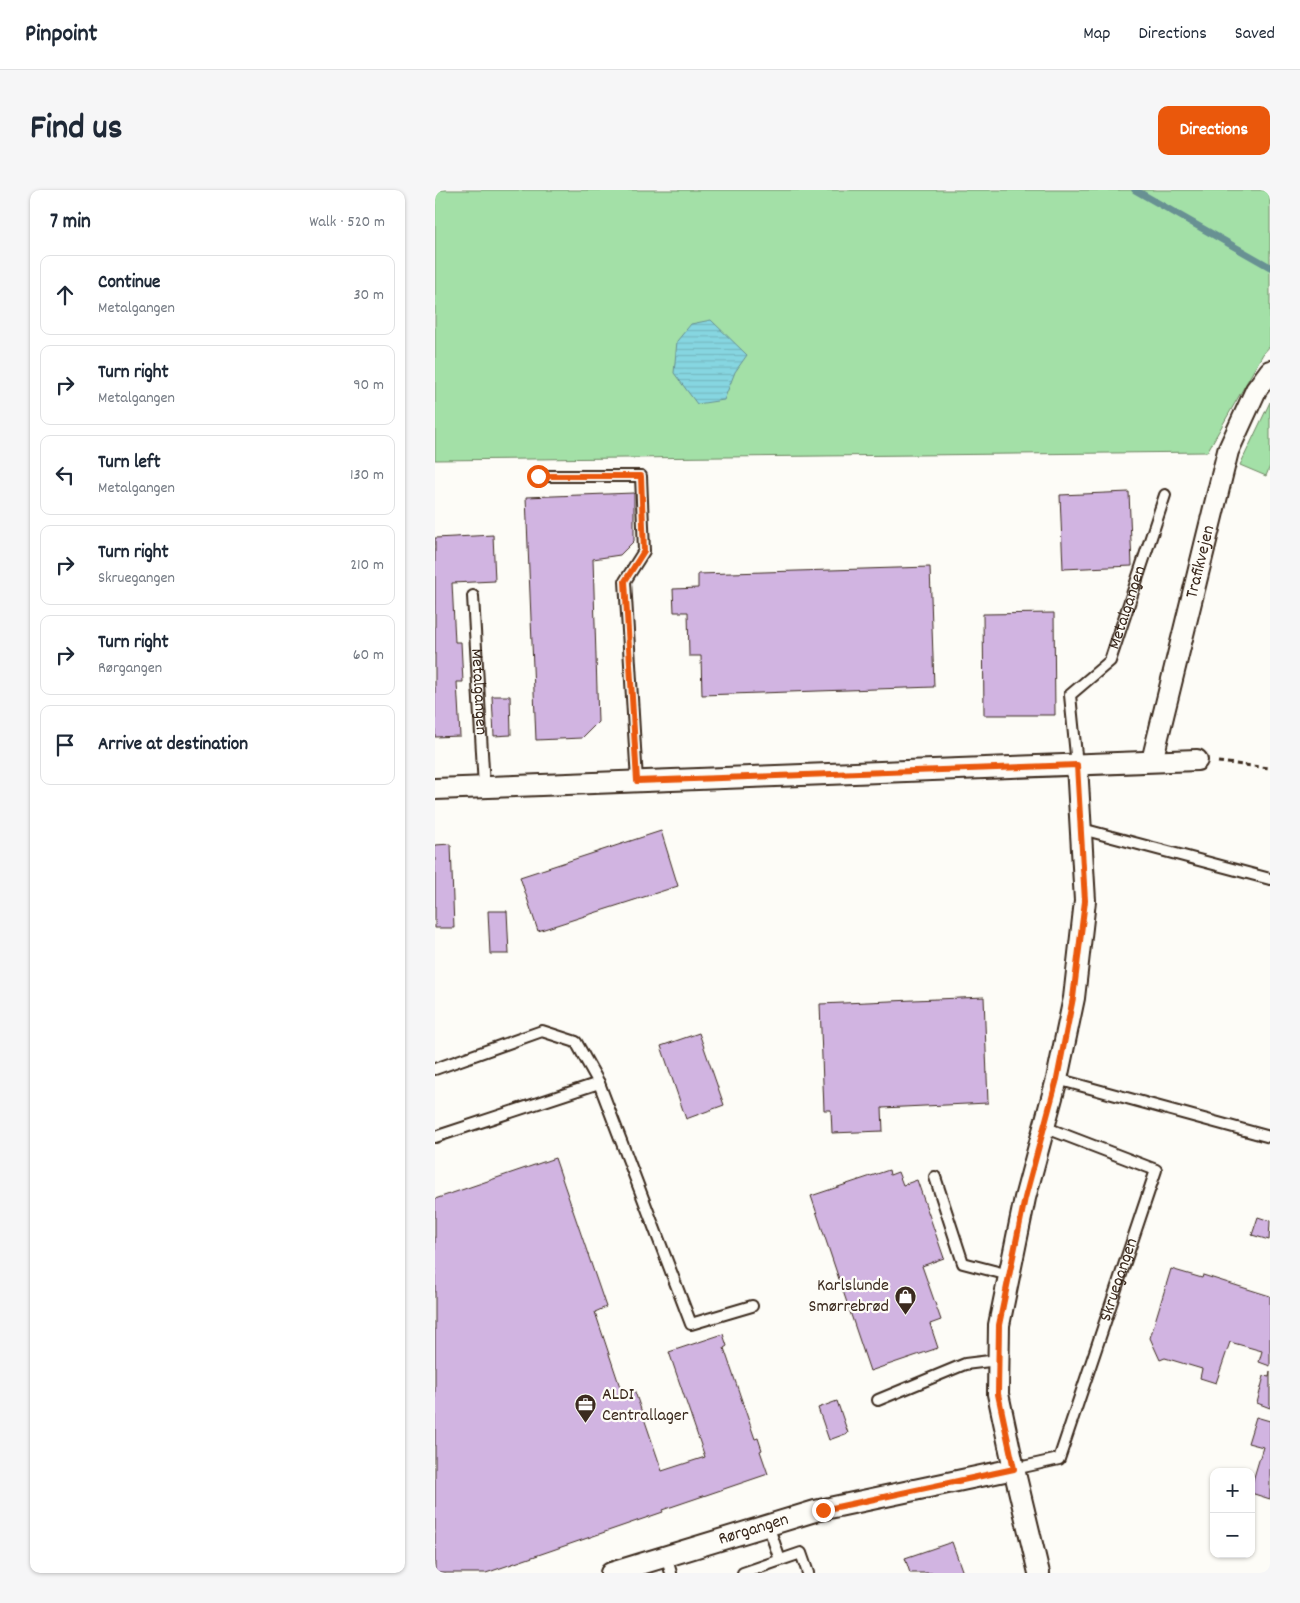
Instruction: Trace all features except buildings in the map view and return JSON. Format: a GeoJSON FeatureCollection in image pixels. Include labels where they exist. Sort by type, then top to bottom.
{"type":"FeatureCollection","features":[{"type":"Feature","properties":{"kind":"street","name":"Trafikvejen"},"geometry":{"type":"LineString","coordinates":[[1152,761],[1228,451],[1256,390],[1270,372]]}},
{"type":"Feature","properties":{"kind":"street"},"geometry":{"type":"LineString","coordinates":[[435,789],[1197,760]]}},
{"type":"Feature","properties":{"kind":"street"},"geometry":{"type":"LineString","coordinates":[[1039,1573],[998,1394],[999,1325],[1025,1198],[1057,1079],[1073,998],[1085,901],[1077,765]]}},
{"type":"Feature","properties":{"kind":"street","name":"Rørgangen"},"geometry":{"type":"LineString","coordinates":[[611,1573],[662,1566],[768,1525],[815,1511],[1014,1469]]}},
{"type":"Feature","properties":{"kind":"lane"},"geometry":{"type":"LineString","coordinates":[[538,476],[641,476],[644,551],[625,581],[637,781]]}},
{"type":"Feature","properties":{"kind":"lane","name":"Metalgangen"},"geometry":{"type":"LineString","coordinates":[[1077,765],[1070,695],[1110,661],[1165,495]]}},
{"type":"Feature","properties":{"kind":"lane","name":"Metalgangen"},"geometry":{"type":"LineString","coordinates":[[473,596],[483,787]]}},
{"type":"Feature","properties":{"kind":"lane"},"geometry":{"type":"LineString","coordinates":[[1081,829],[1270,879]]}},
{"type":"Feature","properties":{"kind":"lane"},"geometry":{"type":"LineString","coordinates":[[435,1068],[542,1031],[576,1042],[599,1083],[691,1324],[752,1306]]}},
{"type":"Feature","properties":{"kind":"lane"},"geometry":{"type":"LineString","coordinates":[[1057,1079],[1270,1137]]}},
{"type":"Feature","properties":{"kind":"lane"},"geometry":{"type":"LineString","coordinates":[[435,1137],[599,1083]]}},
{"type":"Feature","properties":{"kind":"lane","name":"Skruegangen"},"geometry":{"type":"LineString","coordinates":[[1014,1469],[1059,1459],[1156,1170],[1044,1126]]}},
{"type":"Feature","properties":{"kind":"lane"},"geometry":{"type":"LineString","coordinates":[[935,1177],[963,1263],[1009,1275]]}},
{"type":"Feature","properties":{"kind":"lane"},"geometry":{"type":"LineString","coordinates":[[878,1400],[965,1364],[998,1360]]}},
{"type":"Feature","properties":{"kind":"lane"},"geometry":{"type":"LineString","coordinates":[[768,1525],[780,1560]]}},
{"type":"Feature","properties":{"kind":"lane"},"geometry":{"type":"LineString","coordinates":[[743,1573],[801,1553],[808,1573]]}},
{"type":"Feature","properties":{"kind":"path"},"geometry":{"type":"LineString","coordinates":[[1197,760],[1270,768]]}},
{"type":"Feature","properties":{"kind":"green space"},"geometry":{"type":"Polygon","coordinates":[[[435,190],[1270,190],[1270,346],[1263,354],[1207,452],[435,460],[435,190]]]}},
{"type":"Feature","properties":{"kind":"green space"},"geometry":{"type":"Polygon","coordinates":[[[1270,402],[1270,466],[1266,476],[1240,465],[1270,402]]]}},
{"type":"Feature","properties":{"kind":"water"},"geometry":{"type":"Polygon","coordinates":[[[711,320],[747,355],[735,372],[724,400],[697,404],[674,373],[677,341],[691,324],[711,320]]]}},
{"type":"Feature","properties":{"kind":"waterway"},"geometry":{"type":"LineString","coordinates":[[1135,190],[1270,267]]}},
{"type":"Feature","properties":{"kind":"place","name":"Karlslunde Smørrebrød"},"geometry":{"type":"Point","coordinates":[905,1315]}},
{"type":"Feature","properties":{"kind":"place","name":"ALDI Centrallager"},"geometry":{"type":"Point","coordinates":[586,1424]}},
{"type":"Feature","properties":{"kind":"route"},"geometry":{"type":"LineString","coordinates":[[538,476],[641,476],[644,551],[625,581],[637,781],[1077,765],[1085,901],[1073,998],[1057,1079],[1025,1198],[999,1325],[998,1394],[1014,1469],[823,1510]]}}]}
